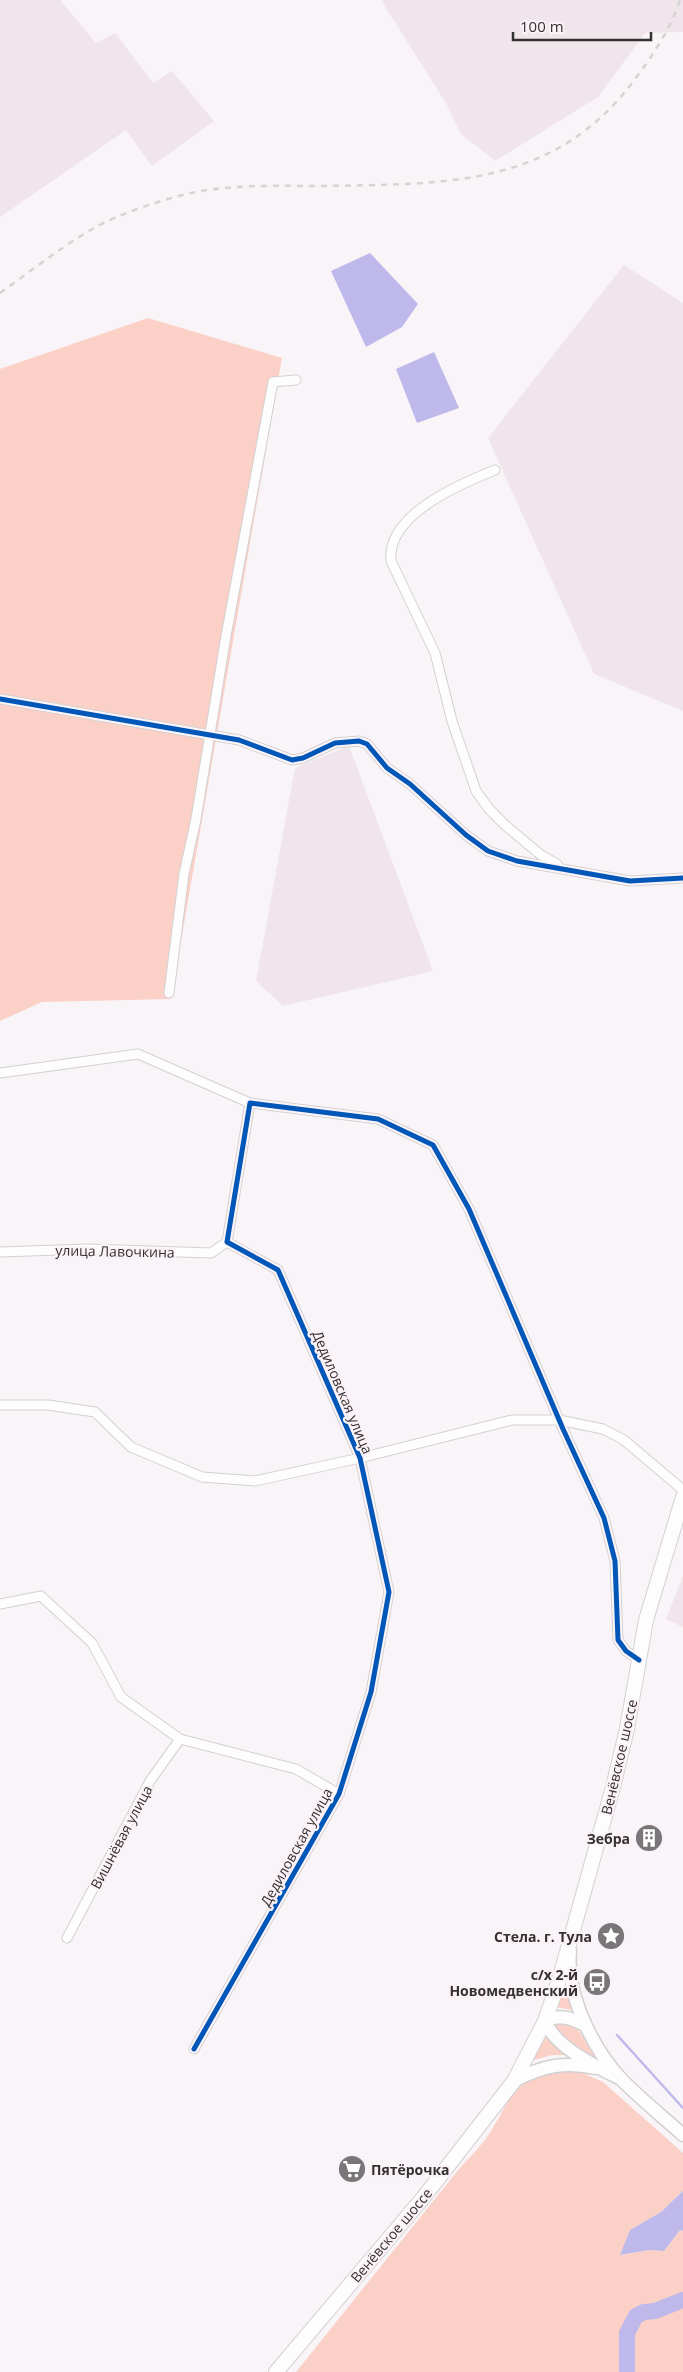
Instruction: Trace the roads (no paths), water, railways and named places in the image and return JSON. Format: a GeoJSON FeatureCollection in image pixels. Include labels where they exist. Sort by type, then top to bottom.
{"type":"FeatureCollection","features":[{"type":"Feature","properties":{"kind":"main road","name":"Венёвское шоссе"},"geometry":{"type":"LineString","coordinates":[[276,2372],[423,2198],[514,2081],[545,2021],[612,1791],[627,1729],[638,1660],[652,1595],[683,1497]]}},
{"type":"Feature","properties":{"kind":"main road"},"geometry":{"type":"LineString","coordinates":[[572,1932],[570,1975],[585,2025],[622,2080],[683,2135]]}},
{"type":"Feature","properties":{"kind":"main road"},"geometry":{"type":"LineString","coordinates":[[585,2025],[574,2019],[558,2016],[545,2021],[555,2039],[602,2070],[622,2080]]}},
{"type":"Feature","properties":{"kind":"main road"},"geometry":{"type":"LineString","coordinates":[[514,2081],[540,2069],[557,2065],[585,2066],[602,2070]]}},
{"type":"Feature","properties":{"kind":"street"},"geometry":{"type":"LineString","coordinates":[[169,993],[184,874],[273,382],[296,380]]}},
{"type":"Feature","properties":{"kind":"street"},"geometry":{"type":"LineString","coordinates":[[495,470],[450,488],[423,508],[397,532],[391,545],[391,561],[435,653],[452,721],[476,791],[489,809],[506,826],[541,855],[561,867]]}},
{"type":"Feature","properties":{"kind":"street"},"geometry":{"type":"LineString","coordinates":[[0,699],[239,740],[292,760],[303,758],[335,743],[359,741],[367,744],[388,768],[410,784],[466,835],[488,851],[517,861],[561,867],[630,881],[683,878]]}},
{"type":"Feature","properties":{"kind":"street"},"geometry":{"type":"LineString","coordinates":[[0,1073],[138,1054],[250,1103],[378,1118],[433,1145],[469,1210],[559,1420],[604,1518],[615,1561],[618,1640],[626,1651],[638,1660]]}},
{"type":"Feature","properties":{"kind":"street"},"geometry":{"type":"LineString","coordinates":[[227,1242],[250,1103]]}},
{"type":"Feature","properties":{"kind":"street","name":"улица Лавочкина"},"geometry":{"type":"LineString","coordinates":[[0,1252],[88,1249],[211,1253],[227,1242]]}},
{"type":"Feature","properties":{"kind":"street","name":"Дедиловская улица"},"geometry":{"type":"LineString","coordinates":[[194,2049],[339,1794],[371,1692],[389,1592],[360,1458],[278,1270],[227,1242]]}},
{"type":"Feature","properties":{"kind":"street"},"geometry":{"type":"LineString","coordinates":[[0,1405],[48,1405],[95,1412],[131,1447],[202,1477],[255,1481],[360,1458],[512,1420],[559,1420],[603,1429],[624,1440],[683,1490]]}},
{"type":"Feature","properties":{"kind":"street"},"geometry":{"type":"LineString","coordinates":[[0,1604],[41,1596],[92,1643],[121,1697],[180,1739],[296,1769],[339,1794]]}},
{"type":"Feature","properties":{"kind":"street","name":"Вишнёвая улица"},"geometry":{"type":"LineString","coordinates":[[67,1938],[150,1781],[180,1739]]}},
{"type":"Feature","properties":{"kind":"waterway"},"geometry":{"type":"LineString","coordinates":[[617,2035],[683,2108]]}},
{"type":"Feature","properties":{"kind":"waterway"},"geometry":{"type":"LineString","coordinates":[[627,2372],[627,2333],[636,2316],[683,2300]]}},
{"type":"Feature","properties":{"kind":"railway"},"geometry":{"type":"LineString","coordinates":[[0,293],[58,251],[105,222],[154,203],[191,193],[239,187],[411,184],[453,180],[494,173],[533,160],[569,141],[604,115],[649,60],[661,41],[680,0]]}},
{"type":"Feature","properties":{"kind":"place","name":"Зебра"},"geometry":{"type":"Point","coordinates":[649,1838]}},
{"type":"Feature","properties":{"kind":"place","name":"Стела. г. Тула"},"geometry":{"type":"Point","coordinates":[611,1936]}},
{"type":"Feature","properties":{"kind":"place","name":"с/х 2-й Новомедвенский"},"geometry":{"type":"Point","coordinates":[597,1982]}},
{"type":"Feature","properties":{"kind":"place","name":"Пятёрочка"},"geometry":{"type":"Point","coordinates":[352,2169]}}]}
